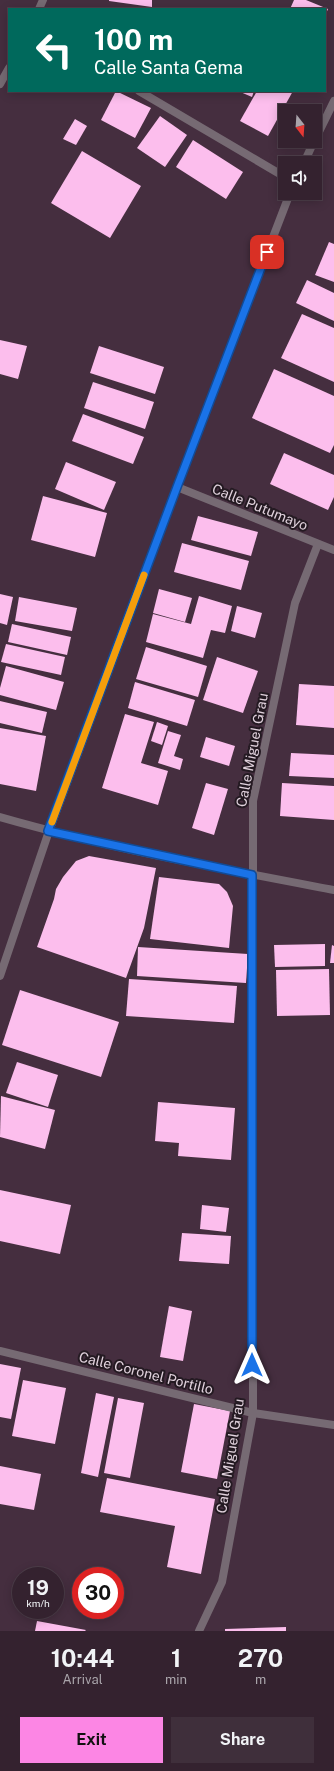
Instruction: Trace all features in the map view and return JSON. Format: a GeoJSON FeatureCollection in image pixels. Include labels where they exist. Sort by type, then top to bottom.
{"type":"FeatureCollection","features":[{"type":"Feature","properties":{"kind":"street"},"geometry":{"type":"LineString","coordinates":[[0,84],[8,70]]}},
{"type":"Feature","properties":{"kind":"street"},"geometry":{"type":"LineString","coordinates":[[141,92],[278,173]]}},
{"type":"Feature","properties":{"kind":"street"},"geometry":{"type":"LineString","coordinates":[[322,126],[334,101]]}},
{"type":"Feature","properties":{"kind":"street"},"geometry":{"type":"LineString","coordinates":[[0,976],[48,831],[177,487],[287,200]]}},
{"type":"Feature","properties":{"kind":"street","name":"Calle Putumayo"},"geometry":{"type":"LineString","coordinates":[[177,487],[334,550]]}},
{"type":"Feature","properties":{"kind":"street","name":"Calle Miguel Grau"},"geometry":{"type":"LineString","coordinates":[[199,1631],[222,1582],[253,1413],[253,801],[295,603],[318,544]]}},
{"type":"Feature","properties":{"kind":"street"},"geometry":{"type":"LineString","coordinates":[[0,817],[48,831],[252,875],[334,890]]}},
{"type":"Feature","properties":{"kind":"street","name":"Calle Coronel Portillo"},"geometry":{"type":"LineString","coordinates":[[0,1351],[253,1413],[334,1425]]}},
{"type":"Feature","properties":{"kind":"building"},"geometry":{"type":"Polygon","coordinates":[[[152,0],[152,7],[109,1],[152,0]]]}},
{"type":"Feature","properties":{"kind":"building"},"geometry":{"type":"Polygon","coordinates":[[[294,0],[306,0],[326,8],[290,8],[294,0]]]}},
{"type":"Feature","properties":{"kind":"building"},"geometry":{"type":"Polygon","coordinates":[[[115,92],[151,108],[135,138],[101,120],[115,92]]]}},
{"type":"Feature","properties":{"kind":"building"},"geometry":{"type":"Polygon","coordinates":[[[240,92],[254,92],[252,97],[240,92]]]}},
{"type":"Feature","properties":{"kind":"building"},"geometry":{"type":"Polygon","coordinates":[[[256,92],[292,92],[286,104],[278,104],[278,118],[268,136],[240,121],[256,92]]]}},
{"type":"Feature","properties":{"kind":"building"},"geometry":{"type":"Polygon","coordinates":[[[160,116],[187,135],[165,167],[137,148],[160,116]]]}},
{"type":"Feature","properties":{"kind":"building"},"geometry":{"type":"Polygon","coordinates":[[[75,119],[87,126],[76,145],[63,139],[75,119]]]}},
{"type":"Feature","properties":{"kind":"building"},"geometry":{"type":"Polygon","coordinates":[[[193,140],[243,172],[226,199],[176,167],[193,140]]]}},
{"type":"Feature","properties":{"kind":"building"},"geometry":{"type":"Polygon","coordinates":[[[82,151],[141,186],[110,238],[51,203],[82,151]]]}},
{"type":"Feature","properties":{"kind":"building"},"geometry":{"type":"Polygon","coordinates":[[[329,242],[334,244],[334,282],[315,275],[329,242]]]}},
{"type":"Feature","properties":{"kind":"building"},"geometry":{"type":"Polygon","coordinates":[[[307,280],[334,293],[334,321],[296,303],[307,280]]]}},
{"type":"Feature","properties":{"kind":"building"},"geometry":{"type":"Polygon","coordinates":[[[302,314],[334,328],[334,382],[281,358],[302,314]]]}},
{"type":"Feature","properties":{"kind":"building"},"geometry":{"type":"Polygon","coordinates":[[[0,340],[27,346],[18,379],[0,374],[0,340]]]}},
{"type":"Feature","properties":{"kind":"building"},"geometry":{"type":"Polygon","coordinates":[[[99,346],[164,367],[155,394],[90,373],[99,346]]]}},
{"type":"Feature","properties":{"kind":"building"},"geometry":{"type":"Polygon","coordinates":[[[274,369],[334,396],[334,445],[330,453],[252,418],[274,369]]]}},
{"type":"Feature","properties":{"kind":"building"},"geometry":{"type":"Polygon","coordinates":[[[93,382],[154,402],[145,429],[84,408],[93,382]]]}},
{"type":"Feature","properties":{"kind":"building"},"geometry":{"type":"Polygon","coordinates":[[[83,414],[144,437],[133,464],[72,441],[83,414]]]}},
{"type":"Feature","properties":{"kind":"building"},"geometry":{"type":"Polygon","coordinates":[[[284,453],[334,475],[334,497],[328,510],[270,484],[284,453]]]}},
{"type":"Feature","properties":{"kind":"building"},"geometry":{"type":"Polygon","coordinates":[[[66,462],[116,482],[104,510],[55,489],[66,462]]]}},
{"type":"Feature","properties":{"kind":"building"},"geometry":{"type":"Polygon","coordinates":[[[43,496],[107,513],[95,557],[31,540],[43,496]]]}},
{"type":"Feature","properties":{"kind":"building"},"geometry":{"type":"Polygon","coordinates":[[[198,516],[258,532],[251,556],[191,540],[198,516]]]}},
{"type":"Feature","properties":{"kind":"building"},"geometry":{"type":"Polygon","coordinates":[[[182,543],[249,561],[241,590],[174,572],[182,543]]]}},
{"type":"Feature","properties":{"kind":"building"},"geometry":{"type":"Polygon","coordinates":[[[159,589],[192,598],[185,622],[153,613],[159,589]]]}},
{"type":"Feature","properties":{"kind":"building"},"geometry":{"type":"Polygon","coordinates":[[[0,594],[13,597],[7,625],[0,623],[0,594]]]}},
{"type":"Feature","properties":{"kind":"building"},"geometry":{"type":"Polygon","coordinates":[[[199,596],[232,606],[225,633],[211,630],[203,658],[146,642],[153,614],[191,624],[199,596]]]}},
{"type":"Feature","properties":{"kind":"building"},"geometry":{"type":"Polygon","coordinates":[[[19,597],[77,608],[72,631],[15,621],[19,597]]]}},
{"type":"Feature","properties":{"kind":"building"},"geometry":{"type":"Polygon","coordinates":[[[237,606],[262,613],[255,638],[231,631],[237,606]]]}},
{"type":"Feature","properties":{"kind":"building"},"geometry":{"type":"Polygon","coordinates":[[[12,624],[71,637],[67,655],[8,642],[12,624]]]}},
{"type":"Feature","properties":{"kind":"building"},"geometry":{"type":"Polygon","coordinates":[[[6,644],[65,657],[61,675],[1,662],[6,644]]]}},
{"type":"Feature","properties":{"kind":"building"},"geometry":{"type":"Polygon","coordinates":[[[146,647],[207,666],[198,697],[136,679],[146,647]]]}},
{"type":"Feature","properties":{"kind":"building"},"geometry":{"type":"Polygon","coordinates":[[[217,657],[258,671],[243,713],[203,700],[217,657]]]}},
{"type":"Feature","properties":{"kind":"building"},"geometry":{"type":"Polygon","coordinates":[[[6,666],[64,682],[56,710],[0,695],[0,688],[6,666]]]}},
{"type":"Feature","properties":{"kind":"building"},"geometry":{"type":"Polygon","coordinates":[[[135,682],[195,700],[187,726],[128,708],[135,682]]]}},
{"type":"Feature","properties":{"kind":"building"},"geometry":{"type":"Polygon","coordinates":[[[299,684],[334,686],[334,728],[296,725],[299,684]]]}},
{"type":"Feature","properties":{"kind":"building"},"geometry":{"type":"Polygon","coordinates":[[[0,701],[47,712],[42,733],[0,723],[0,701]]]}},
{"type":"Feature","properties":{"kind":"building"},"geometry":{"type":"Polygon","coordinates":[[[125,714],[154,722],[141,763],[168,771],[158,805],[102,788],[125,714]]]}},
{"type":"Feature","properties":{"kind":"building"},"geometry":{"type":"Polygon","coordinates":[[[157,722],[168,726],[162,745],[151,741],[157,722]]]}},
{"type":"Feature","properties":{"kind":"building"},"geometry":{"type":"Polygon","coordinates":[[[0,728],[46,736],[36,791],[0,784],[0,728]]]}},
{"type":"Feature","properties":{"kind":"building"},"geometry":{"type":"Polygon","coordinates":[[[168,731],[181,735],[174,756],[183,759],[180,770],[158,763],[168,731]]]}},
{"type":"Feature","properties":{"kind":"building"},"geometry":{"type":"Polygon","coordinates":[[[206,737],[235,746],[229,766],[200,757],[206,737]]]}},
{"type":"Feature","properties":{"kind":"building"},"geometry":{"type":"Polygon","coordinates":[[[291,753],[334,755],[334,778],[289,776],[291,753]]]}},
{"type":"Feature","properties":{"kind":"building"},"geometry":{"type":"Polygon","coordinates":[[[206,783],[228,789],[214,835],[192,828],[206,783]]]}},
{"type":"Feature","properties":{"kind":"building"},"geometry":{"type":"Polygon","coordinates":[[[282,783],[334,786],[334,820],[280,816],[282,783]]]}},
{"type":"Feature","properties":{"kind":"building"},"geometry":{"type":"Polygon","coordinates":[[[89,856],[156,868],[144,928],[126,978],[37,947],[54,899],[56,889],[63,877],[76,861],[89,856]]]}},
{"type":"Feature","properties":{"kind":"building"},"geometry":{"type":"Polygon","coordinates":[[[159,877],[219,884],[227,892],[233,906],[229,948],[150,939],[159,877]]]}},
{"type":"Feature","properties":{"kind":"building"},"geometry":{"type":"Polygon","coordinates":[[[325,944],[325,966],[275,967],[274,945],[325,944]]]}},
{"type":"Feature","properties":{"kind":"building"},"geometry":{"type":"Polygon","coordinates":[[[332,945],[334,946],[334,963],[330,963],[332,945]]]}},
{"type":"Feature","properties":{"kind":"building"},"geometry":{"type":"Polygon","coordinates":[[[138,947],[248,954],[246,983],[137,976],[138,947]]]}},
{"type":"Feature","properties":{"kind":"building"},"geometry":{"type":"Polygon","coordinates":[[[329,969],[330,1015],[277,1016],[276,970],[329,969]]]}},
{"type":"Feature","properties":{"kind":"building"},"geometry":{"type":"Polygon","coordinates":[[[129,979],[237,986],[234,1023],[126,1016],[129,979]]]}},
{"type":"Feature","properties":{"kind":"building"},"geometry":{"type":"Polygon","coordinates":[[[20,990],[119,1022],[101,1077],[2,1045],[20,990]]]}},
{"type":"Feature","properties":{"kind":"building"},"geometry":{"type":"Polygon","coordinates":[[[17,1062],[58,1075],[48,1107],[6,1093],[17,1062]]]}},
{"type":"Feature","properties":{"kind":"building"},"geometry":{"type":"Polygon","coordinates":[[[1,1096],[55,1110],[45,1149],[0,1137],[1,1096]]]}},
{"type":"Feature","properties":{"kind":"building"},"geometry":{"type":"Polygon","coordinates":[[[158,1102],[235,1108],[231,1160],[178,1156],[179,1143],[155,1141],[158,1102]]]}},
{"type":"Feature","properties":{"kind":"building"},"geometry":{"type":"Polygon","coordinates":[[[0,1190],[71,1205],[60,1254],[0,1241],[0,1190]]]}},
{"type":"Feature","properties":{"kind":"building"},"geometry":{"type":"Polygon","coordinates":[[[202,1205],[229,1208],[226,1232],[200,1229],[202,1205]]]}},
{"type":"Feature","properties":{"kind":"building"},"geometry":{"type":"Polygon","coordinates":[[[182,1233],[231,1236],[229,1264],[179,1261],[182,1233]]]}},
{"type":"Feature","properties":{"kind":"building"},"geometry":{"type":"Polygon","coordinates":[[[169,1306],[192,1311],[183,1361],[160,1357],[169,1306]]]}},
{"type":"Feature","properties":{"kind":"building"},"geometry":{"type":"Polygon","coordinates":[[[0,1364],[21,1368],[11,1419],[0,1417],[0,1364]]]}},
{"type":"Feature","properties":{"kind":"building"},"geometry":{"type":"Polygon","coordinates":[[[23,1380],[66,1388],[55,1444],[12,1436],[23,1380]]]}},
{"type":"Feature","properties":{"kind":"building"},"geometry":{"type":"Polygon","coordinates":[[[96,1393],[114,1397],[98,1477],[81,1473],[96,1393]]]}},
{"type":"Feature","properties":{"kind":"building"},"geometry":{"type":"Polygon","coordinates":[[[118,1398],[144,1403],[130,1478],[104,1473],[118,1398]]]}},
{"type":"Feature","properties":{"kind":"building"},"geometry":{"type":"Polygon","coordinates":[[[194,1404],[230,1411],[217,1479],[181,1472],[194,1404]]]}},
{"type":"Feature","properties":{"kind":"building"},"geometry":{"type":"Polygon","coordinates":[[[0,1466],[41,1474],[34,1510],[0,1504],[0,1466]]]}},
{"type":"Feature","properties":{"kind":"building"},"geometry":{"type":"Polygon","coordinates":[[[107,1478],[215,1499],[201,1574],[167,1567],[175,1526],[100,1512],[107,1478]]]}},
{"type":"Feature","properties":{"kind":"building"},"geometry":{"type":"Polygon","coordinates":[[[37,1621],[86,1630],[35,1631],[37,1621]]]}},
{"type":"Feature","properties":{"kind":"building"},"geometry":{"type":"Polygon","coordinates":[[[286,1627],[286,1631],[225,1631],[225,1629],[286,1627]]]}},
{"type":"Feature","properties":{"kind":"slow traffic"},"geometry":{"type":"LineString","coordinates":[[52,822],[144,575]]}},
{"type":"Feature","properties":{"kind":"route"},"geometry":{"type":"LineString","coordinates":[[252,1365],[252,875],[48,831],[267,252]]}}]}
